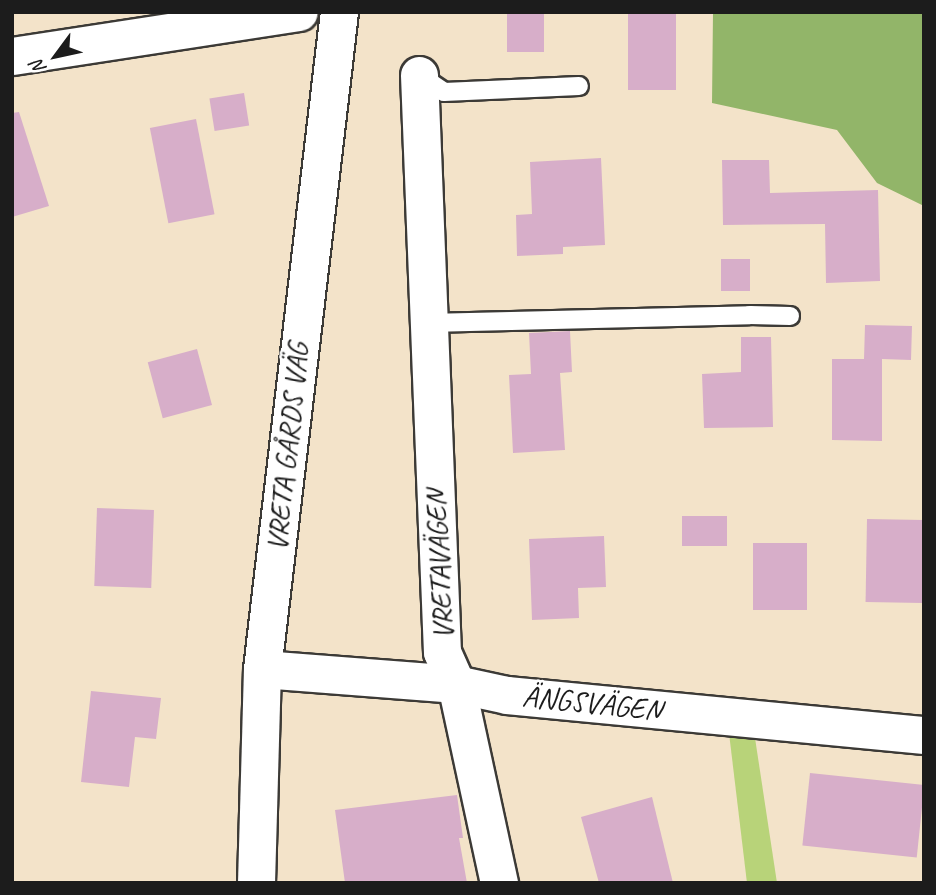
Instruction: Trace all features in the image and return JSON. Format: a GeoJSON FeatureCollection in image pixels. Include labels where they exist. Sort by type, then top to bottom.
{"type":"FeatureCollection","features":[{"type":"Feature","properties":{"kind":"street"},"geometry":{"type":"LineString","coordinates":[[12,56],[299,12]]}},
{"type":"Feature","properties":{"kind":"street","name":"VRETA GÅRDS VÄG"},"geometry":{"type":"LineString","coordinates":[[256,883],[262,668],[339,12]]}},
{"type":"Feature","properties":{"kind":"street","name":"VRETAVÄGEN"},"geometry":{"type":"LineString","coordinates":[[419,75],[442,652],[456,684],[499,883]]}},
{"type":"Feature","properties":{"kind":"street","name":"ÄNGSVÄGEN"},"geometry":{"type":"LineString","coordinates":[[262,668],[456,684],[507,695],[924,735]]}},
{"type":"Feature","properties":{"kind":"lane"},"geometry":{"type":"LineString","coordinates":[[419,75],[444,92],[579,86]]}},
{"type":"Feature","properties":{"kind":"lane"},"geometry":{"type":"LineString","coordinates":[[428,323],[790,316]]}},
{"type":"Feature","properties":{"kind":"green space"},"geometry":{"type":"Polygon","coordinates":[[[713,12],[924,12],[924,206],[877,183],[837,130],[712,103],[713,12]]]}},
{"type":"Feature","properties":{"kind":"green space"},"geometry":{"type":"Polygon","coordinates":[[[729,733],[755,738],[777,883],[747,883],[729,733]]]}},
{"type":"Feature","properties":{"kind":"building"},"geometry":{"type":"Polygon","coordinates":[[[507,12],[544,12],[544,52],[507,52],[507,12]]]}},
{"type":"Feature","properties":{"kind":"building"},"geometry":{"type":"Polygon","coordinates":[[[628,12],[676,12],[676,90],[628,90],[628,12]]]}},
{"type":"Feature","properties":{"kind":"building"},"geometry":{"type":"Polygon","coordinates":[[[244,93],[249,126],[215,131],[209,98],[244,93]]]}},
{"type":"Feature","properties":{"kind":"building"},"geometry":{"type":"Polygon","coordinates":[[[19,112],[49,206],[12,217],[12,113],[19,112]]]}},
{"type":"Feature","properties":{"kind":"building"},"geometry":{"type":"Polygon","coordinates":[[[196,119],[215,214],[168,223],[150,128],[196,119]]]}},
{"type":"Feature","properties":{"kind":"building"},"geometry":{"type":"Polygon","coordinates":[[[601,158],[605,245],[563,247],[563,254],[517,256],[516,215],[532,214],[530,162],[601,158]]]}},
{"type":"Feature","properties":{"kind":"building"},"geometry":{"type":"Polygon","coordinates":[[[722,160],[769,160],[770,193],[878,190],[880,281],[826,283],[825,224],[723,225],[722,160]]]}},
{"type":"Feature","properties":{"kind":"building"},"geometry":{"type":"Polygon","coordinates":[[[721,259],[750,259],[750,291],[721,291],[721,259]]]}},
{"type":"Feature","properties":{"kind":"building"},"geometry":{"type":"Polygon","coordinates":[[[865,325],[912,326],[911,360],[882,359],[882,441],[832,440],[832,359],[864,359],[865,325]]]}},
{"type":"Feature","properties":{"kind":"building"},"geometry":{"type":"Polygon","coordinates":[[[570,331],[572,372],[560,373],[565,450],[513,453],[509,375],[531,374],[529,333],[570,331]]]}},
{"type":"Feature","properties":{"kind":"building"},"geometry":{"type":"Polygon","coordinates":[[[741,337],[771,337],[773,427],[704,428],[702,374],[741,372],[741,337]]]}},
{"type":"Feature","properties":{"kind":"building"},"geometry":{"type":"Polygon","coordinates":[[[197,349],[212,405],[163,418],[148,362],[197,349]]]}},
{"type":"Feature","properties":{"kind":"building"},"geometry":{"type":"Polygon","coordinates":[[[97,508],[154,510],[151,588],[94,586],[97,508]]]}},
{"type":"Feature","properties":{"kind":"building"},"geometry":{"type":"Polygon","coordinates":[[[682,516],[727,516],[727,546],[682,546],[682,516]]]}},
{"type":"Feature","properties":{"kind":"building"},"geometry":{"type":"Polygon","coordinates":[[[867,519],[924,520],[923,603],[866,602],[867,519]]]}},
{"type":"Feature","properties":{"kind":"building"},"geometry":{"type":"Polygon","coordinates":[[[604,536],[606,587],[578,588],[579,618],[532,620],[529,539],[604,536]]]}},
{"type":"Feature","properties":{"kind":"building"},"geometry":{"type":"Polygon","coordinates":[[[753,543],[807,543],[807,610],[753,610],[753,543]]]}},
{"type":"Feature","properties":{"kind":"building"},"geometry":{"type":"Polygon","coordinates":[[[91,691],[161,698],[156,739],[135,737],[129,787],[81,782],[91,691]]]}},
{"type":"Feature","properties":{"kind":"building"},"geometry":{"type":"Polygon","coordinates":[[[810,773],[924,785],[917,858],[802,846],[810,773]]]}},
{"type":"Feature","properties":{"kind":"building"},"geometry":{"type":"Polygon","coordinates":[[[457,795],[463,838],[459,838],[467,883],[345,883],[335,810],[457,795]]]}},
{"type":"Feature","properties":{"kind":"building"},"geometry":{"type":"Polygon","coordinates":[[[652,797],[673,883],[599,883],[581,817],[652,797]]]}}]}
